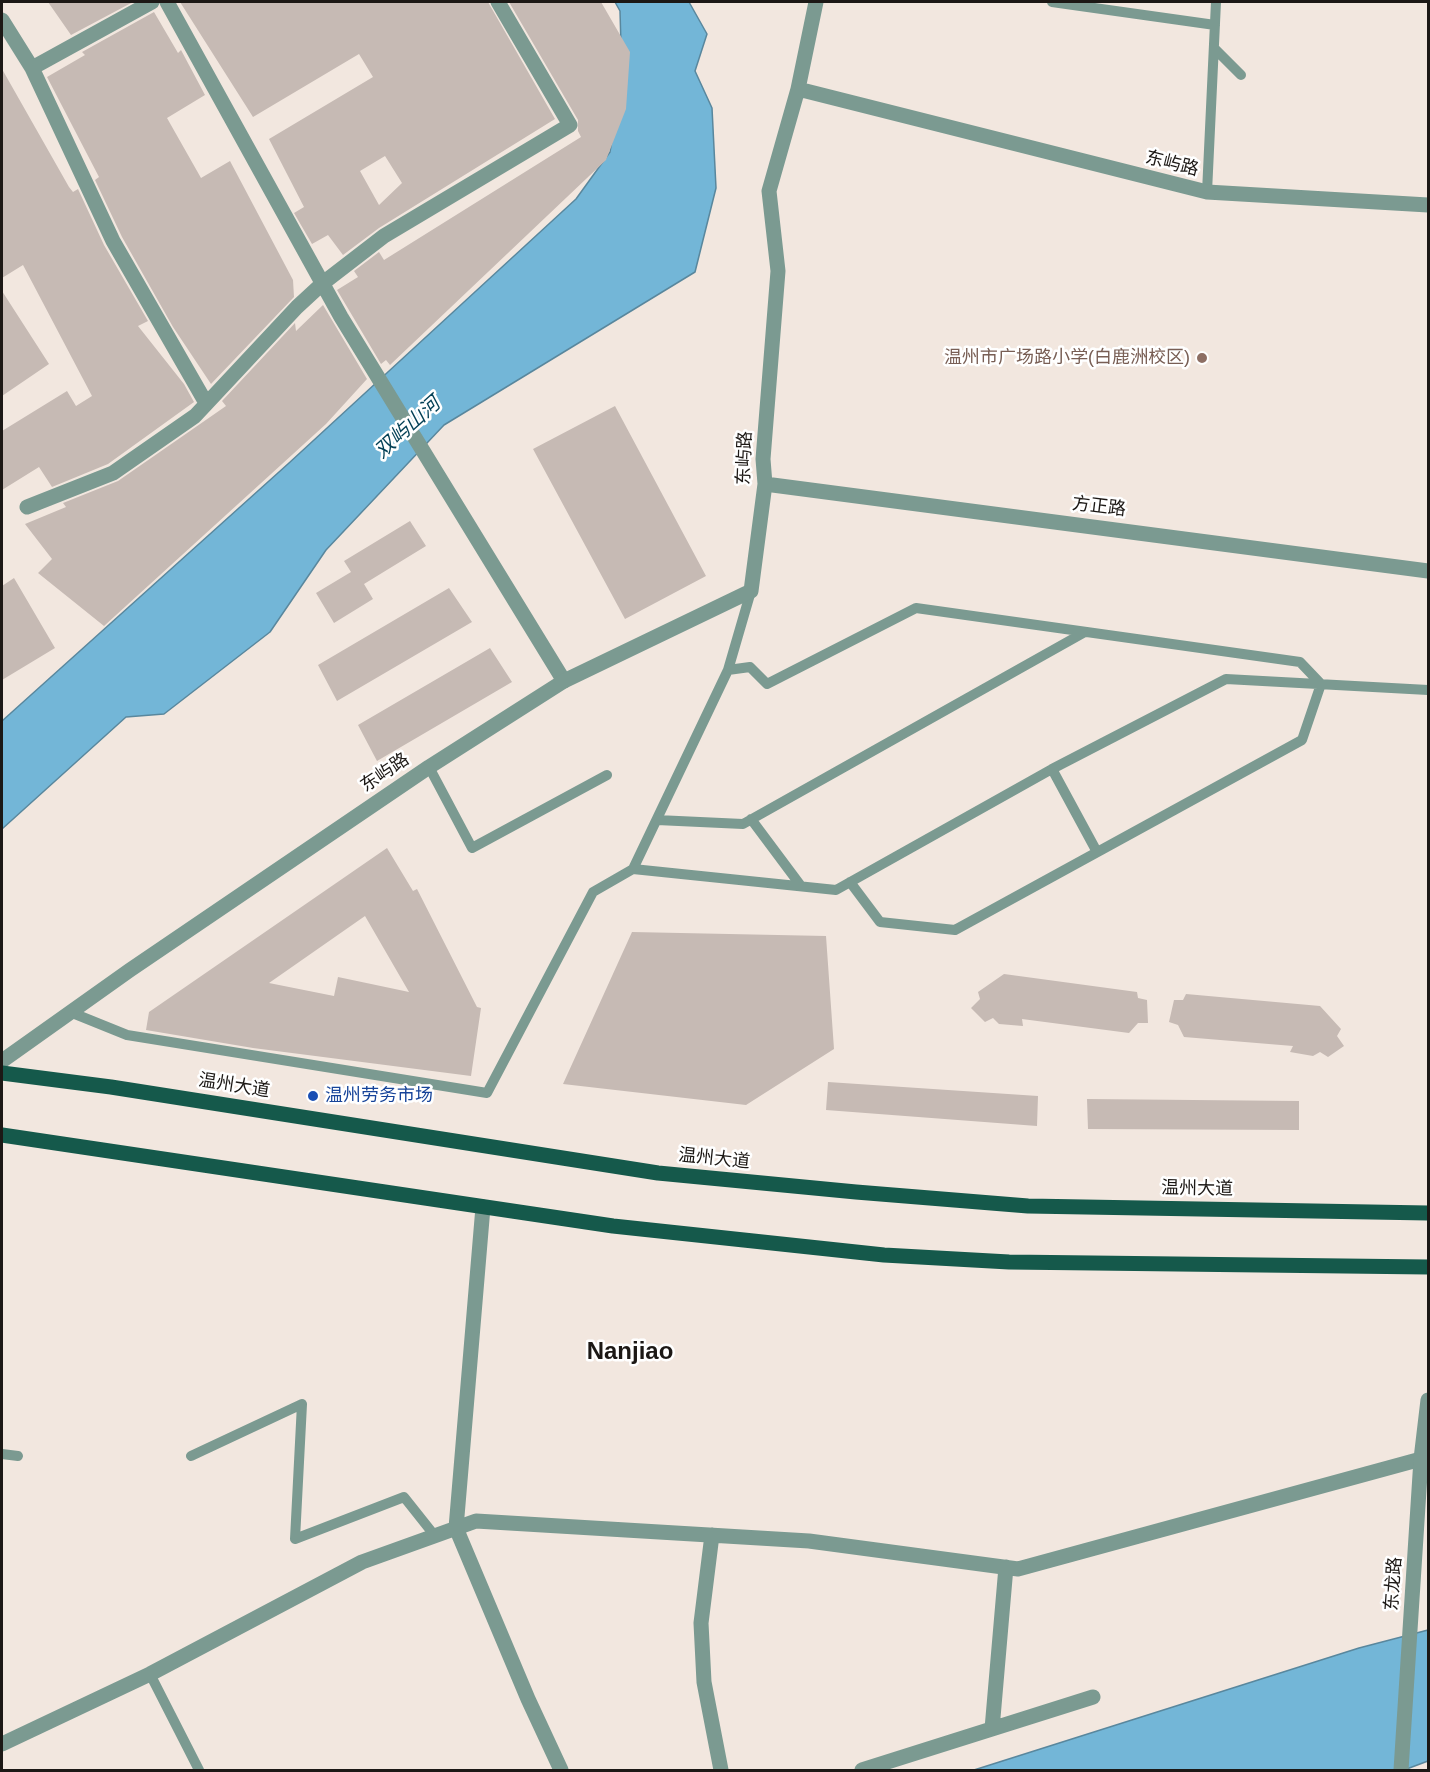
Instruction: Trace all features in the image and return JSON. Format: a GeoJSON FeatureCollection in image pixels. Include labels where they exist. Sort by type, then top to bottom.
{"type":"FeatureCollection","features":[{"type":"Feature","properties":{"kind":"main road","name":"温州大道"},"geometry":{"type":"LineString","coordinates":[[2,1073],[111,1087],[658,1173],[1028,1206],[1428,1213]]}},
{"type":"Feature","properties":{"kind":"main road"},"geometry":{"type":"LineString","coordinates":[[2,1135],[613,1226],[884,1255],[1021,1263],[1428,1266]]}},
{"type":"Feature","properties":{"kind":"street"},"geometry":{"type":"LineString","coordinates":[[32,68],[152,2]]}},
{"type":"Feature","properties":{"kind":"street"},"geometry":{"type":"LineString","coordinates":[[167,2],[376,374],[564,681]]}},
{"type":"Feature","properties":{"kind":"street"},"geometry":{"type":"LineString","coordinates":[[27,507],[114,473],[195,416],[323,283],[384,236],[570,125],[498,2]]}},
{"type":"Feature","properties":{"kind":"street"},"geometry":{"type":"LineString","coordinates":[[798,89],[816,2]]}},
{"type":"Feature","properties":{"kind":"street"},"geometry":{"type":"LineString","coordinates":[[2,20],[32,68],[113,241],[206,403]]}},
{"type":"Feature","properties":{"kind":"street","name":"东屿路"},"geometry":{"type":"LineString","coordinates":[[2,1061],[429,767],[564,681],[751,591],[765,484],[763,459],[778,271],[769,191],[798,89],[1207,192],[1428,205]]}},
{"type":"Feature","properties":{"kind":"street","name":"方正路"},"geometry":{"type":"LineString","coordinates":[[765,484],[1428,571]]}},
{"type":"Feature","properties":{"kind":"street"},"geometry":{"type":"LineString","coordinates":[[483,1207],[456,1528],[528,1699],[561,1770]]}},
{"type":"Feature","properties":{"kind":"street","name":"东龙路"},"geometry":{"type":"LineString","coordinates":[[1401,1770],[1421,1459],[1428,1400]]}},
{"type":"Feature","properties":{"kind":"street"},"geometry":{"type":"LineString","coordinates":[[2,1744],[150,1674],[362,1562],[476,1521],[809,1541],[1018,1569],[1421,1459]]}},
{"type":"Feature","properties":{"kind":"street"},"geometry":{"type":"LineString","coordinates":[[712,1535],[701,1623],[704,1682],[721,1770]]}},
{"type":"Feature","properties":{"kind":"street"},"geometry":{"type":"LineString","coordinates":[[992,1729],[1006,1567]]}},
{"type":"Feature","properties":{"kind":"street"},"geometry":{"type":"LineString","coordinates":[[862,1770],[1093,1697]]}},
{"type":"Feature","properties":{"kind":"lane"},"geometry":{"type":"LineString","coordinates":[[1052,2],[1215,25]]}},
{"type":"Feature","properties":{"kind":"lane"},"geometry":{"type":"LineString","coordinates":[[1207,192],[1216,2]]}},
{"type":"Feature","properties":{"kind":"lane"},"geometry":{"type":"LineString","coordinates":[[1214,48],[1241,75]]}},
{"type":"Feature","properties":{"kind":"lane"},"geometry":{"type":"LineString","coordinates":[[70,1012],[127,1035],[487,1093],[594,892],[633,869],[728,670],[751,591]]}},
{"type":"Feature","properties":{"kind":"lane"},"geometry":{"type":"LineString","coordinates":[[728,670],[750,667],[767,684],[916,608],[1300,662],[1321,684]]}},
{"type":"Feature","properties":{"kind":"lane"},"geometry":{"type":"LineString","coordinates":[[657,820],[742,824],[1085,632]]}},
{"type":"Feature","properties":{"kind":"lane"},"geometry":{"type":"LineString","coordinates":[[633,869],[836,890],[1052,769],[1226,679],[1428,690]]}},
{"type":"Feature","properties":{"kind":"lane"},"geometry":{"type":"LineString","coordinates":[[850,882],[880,922],[956,930],[1302,740],[1321,684]]}},
{"type":"Feature","properties":{"kind":"lane"},"geometry":{"type":"LineString","coordinates":[[429,767],[472,848],[607,775]]}},
{"type":"Feature","properties":{"kind":"lane"},"geometry":{"type":"LineString","coordinates":[[1052,769],[1097,852]]}},
{"type":"Feature","properties":{"kind":"lane"},"geometry":{"type":"LineString","coordinates":[[751,819],[801,886]]}},
{"type":"Feature","properties":{"kind":"lane"},"geometry":{"type":"LineString","coordinates":[[191,1456],[302,1404],[295,1539],[404,1497],[435,1536]]}},
{"type":"Feature","properties":{"kind":"lane"},"geometry":{"type":"LineString","coordinates":[[2,1454],[18,1456]]}},
{"type":"Feature","properties":{"kind":"lane"},"geometry":{"type":"LineString","coordinates":[[150,1674],[199,1770]]}},
{"type":"Feature","properties":{"kind":"water","name":"双屿山河"},"geometry":{"type":"Polygon","coordinates":[[[615,2],[689,2],[707,34],[695,71],[712,108],[716,188],[695,272],[444,425],[326,550],[270,632],[164,714],[126,717],[2,829],[2,721],[289,463],[576,199],[610,152],[622,80],[620,11],[615,2]]]}},
{"type":"Feature","properties":{"kind":"water"},"geometry":{"type":"Polygon","coordinates":[[[1428,1630],[1428,1761],[1404,1770],[974,1770],[1359,1648],[1428,1630]]]}},
{"type":"Feature","properties":{"kind":"building"},"geometry":{"type":"Polygon","coordinates":[[[48,2],[133,2],[71,35],[48,2]]]}},
{"type":"Feature","properties":{"kind":"building"},"geometry":{"type":"Polygon","coordinates":[[[180,2],[488,2],[555,119],[379,228],[343,255],[328,235],[312,244],[294,213],[304,207],[269,139],[373,77],[359,54],[253,117],[180,2]],[[385,156],[360,171],[379,205],[402,183],[385,156]]]}},
{"type":"Feature","properties":{"kind":"building"},"geometry":{"type":"Polygon","coordinates":[[[509,2],[601,2],[630,52],[626,109],[606,160],[390,365],[386,360],[381,364],[337,290],[358,277],[354,271],[379,252],[384,260],[581,137],[578,131],[578,120],[509,2]]]}},
{"type":"Feature","properties":{"kind":"building"},"geometry":{"type":"Polygon","coordinates":[[[154,12],[178,53],[181,50],[205,95],[167,118],[201,178],[230,161],[293,280],[294,297],[211,384],[173,327],[122,237],[95,180],[99,177],[47,77],[85,55],[82,52],[154,12]]]}},
{"type":"Feature","properties":{"kind":"building"},"geometry":{"type":"Polygon","coordinates":[[[2,69],[69,187],[73,192],[78,189],[104,245],[148,321],[138,326],[184,384],[194,402],[108,464],[52,487],[39,467],[2,490],[2,431],[67,391],[76,406],[92,396],[23,265],[2,278],[2,69]]]}},
{"type":"Feature","properties":{"kind":"building"},"geometry":{"type":"Polygon","coordinates":[[[2,291],[49,364],[2,396],[2,291]]]}},
{"type":"Feature","properties":{"kind":"building"},"geometry":{"type":"Polygon","coordinates":[[[323,305],[367,379],[326,424],[104,626],[38,573],[52,559],[25,524],[66,507],[63,503],[118,481],[226,406],[222,401],[295,323],[296,331],[323,305]]]}},
{"type":"Feature","properties":{"kind":"building"},"geometry":{"type":"Polygon","coordinates":[[[615,406],[706,576],[625,619],[533,449],[615,406]]]}},
{"type":"Feature","properties":{"kind":"building"},"geometry":{"type":"Polygon","coordinates":[[[410,521],[426,546],[364,584],[373,599],[334,623],[316,593],[351,572],[344,561],[410,521]]]}},
{"type":"Feature","properties":{"kind":"building"},"geometry":{"type":"Polygon","coordinates":[[[14,578],[55,648],[2,680],[2,586],[14,578]]]}},
{"type":"Feature","properties":{"kind":"building"},"geometry":{"type":"Polygon","coordinates":[[[449,588],[472,622],[337,701],[318,665],[449,588]]]}},
{"type":"Feature","properties":{"kind":"building"},"geometry":{"type":"Polygon","coordinates":[[[490,648],[512,682],[377,761],[358,725],[490,648]]]}},
{"type":"Feature","properties":{"kind":"building"},"geometry":{"type":"Polygon","coordinates":[[[387,848],[413,891],[417,889],[477,1007],[481,1008],[471,1076],[253,1048],[146,1030],[149,1012],[387,848]],[[365,916],[269,983],[334,996],[338,977],[409,992],[365,916]]]}},
{"type":"Feature","properties":{"kind":"building"},"geometry":{"type":"Polygon","coordinates":[[[632,932],[826,936],[834,1049],[746,1105],[563,1084],[632,932]]]}},
{"type":"Feature","properties":{"kind":"building"},"geometry":{"type":"Polygon","coordinates":[[[1004,974],[1137,992],[1138,998],[1147,1000],[1148,1023],[1138,1023],[1129,1033],[1022,1019],[1023,1026],[999,1024],[993,1018],[985,1022],[971,1008],[980,999],[978,992],[1004,974]]]}},
{"type":"Feature","properties":{"kind":"building"},"geometry":{"type":"Polygon","coordinates":[[[1186,994],[1320,1006],[1341,1029],[1337,1036],[1344,1046],[1328,1057],[1320,1052],[1313,1056],[1290,1052],[1293,1046],[1184,1037],[1178,1025],[1169,1022],[1174,1000],[1183,1000],[1186,994]]]}},
{"type":"Feature","properties":{"kind":"building"},"geometry":{"type":"Polygon","coordinates":[[[828,1082],[1038,1096],[1037,1126],[826,1110],[828,1082]]]}},
{"type":"Feature","properties":{"kind":"building"},"geometry":{"type":"Polygon","coordinates":[[[1087,1099],[1299,1101],[1299,1130],[1088,1129],[1087,1099]]]}},
{"type":"Feature","properties":{"kind":"place","name":"温州市广场路小学(白鹿洲校区)"},"geometry":{"type":"Point","coordinates":[1202,358]}},
{"type":"Feature","properties":{"kind":"place","name":"温州劳务市场"},"geometry":{"type":"Point","coordinates":[313,1096]}},
{"type":"Feature","properties":{"kind":"district","name":"Nanjiao"},"geometry":{"type":"Point","coordinates":[630,1352]}}]}
